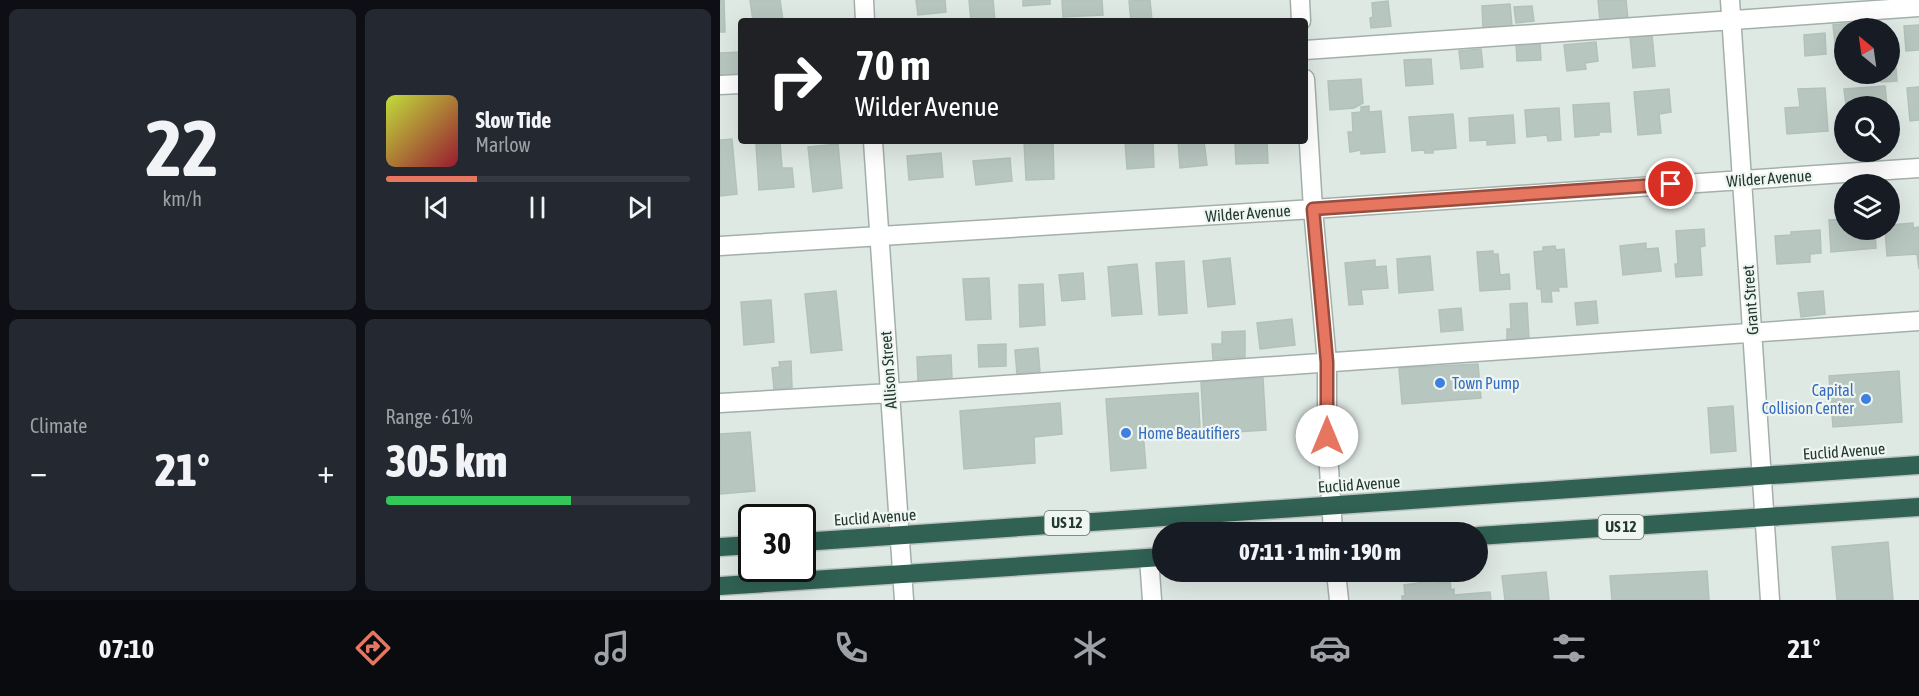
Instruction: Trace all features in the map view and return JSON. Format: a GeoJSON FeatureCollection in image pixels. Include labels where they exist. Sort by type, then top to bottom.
{"type":"FeatureCollection","features":[{"type":"Feature","properties":{"kind":"highway","name":"Euclid Avenue"},"geometry":{"type":"LineString","coordinates":[[816,541],[1919,465]]}},
{"type":"Feature","properties":{"kind":"highway","name":"US 12"},"geometry":{"type":"LineString","coordinates":[[1488,535],[1919,507]]}},
{"type":"Feature","properties":{"kind":"highway"},"geometry":{"type":"LineString","coordinates":[[720,547],[738,546]]}},
{"type":"Feature","properties":{"kind":"highway"},"geometry":{"type":"LineString","coordinates":[[720,586],[1152,558]]}},
{"type":"Feature","properties":{"kind":"street"},"geometry":{"type":"LineString","coordinates":[[864,0],[865,18]]}},
{"type":"Feature","properties":{"kind":"street"},"geometry":{"type":"LineString","coordinates":[[1300,0],[1301,18]]}},
{"type":"Feature","properties":{"kind":"street","name":"Grant Street"},"geometry":{"type":"LineString","coordinates":[[1730,0],[1770,600]]}},
{"type":"Feature","properties":{"kind":"street"},"geometry":{"type":"LineString","coordinates":[[1308,50],[1919,7]]}},
{"type":"Feature","properties":{"kind":"street"},"geometry":{"type":"LineString","coordinates":[[720,85],[738,84]]}},
{"type":"Feature","properties":{"kind":"street"},"geometry":{"type":"LineString","coordinates":[[1308,128],[1327,362],[1327,436],[1332,522]]}},
{"type":"Feature","properties":{"kind":"street","name":"Allison Street"},"geometry":{"type":"LineString","coordinates":[[873,144],[904,600]]}},
{"type":"Feature","properties":{"kind":"street","name":"Wilder Avenue"},"geometry":{"type":"LineString","coordinates":[[720,246],[1919,168]]}},
{"type":"Feature","properties":{"kind":"street"},"geometry":{"type":"LineString","coordinates":[[720,403],[1919,321]]}},
{"type":"Feature","properties":{"kind":"street"},"geometry":{"type":"LineString","coordinates":[[1152,600],[1154,582]]}},
{"type":"Feature","properties":{"kind":"street"},"geometry":{"type":"LineString","coordinates":[[1337,582],[1339,600]]}},
{"type":"Feature","properties":{"kind":"building"},"geometry":{"type":"Polygon","coordinates":[[[720,0],[724,0],[725,32],[720,32],[720,0]]]}},
{"type":"Feature","properties":{"kind":"building"},"geometry":{"type":"Polygon","coordinates":[[[750,0],[780,0],[783,18],[753,18],[750,0]]]}},
{"type":"Feature","properties":{"kind":"building"},"geometry":{"type":"Polygon","coordinates":[[[916,0],[945,0],[946,12],[918,15],[916,0]]]}},
{"type":"Feature","properties":{"kind":"building"},"geometry":{"type":"Polygon","coordinates":[[[969,0],[993,0],[995,18],[971,18],[969,0]]]}},
{"type":"Feature","properties":{"kind":"building"},"geometry":{"type":"Polygon","coordinates":[[[1023,0],[1050,0],[1050,4],[1023,6],[1023,0]]]}},
{"type":"Feature","properties":{"kind":"building"},"geometry":{"type":"Polygon","coordinates":[[[1062,0],[1102,0],[1103,15],[1063,17],[1062,0]]]}},
{"type":"Feature","properties":{"kind":"building"},"geometry":{"type":"Polygon","coordinates":[[[1150,0],[1152,18],[1131,18],[1129,1],[1150,0]]]}},
{"type":"Feature","properties":{"kind":"building"},"geometry":{"type":"Polygon","coordinates":[[[1598,0],[1626,0],[1628,19],[1600,21],[1598,0]]]}},
{"type":"Feature","properties":{"kind":"building"},"geometry":{"type":"Polygon","coordinates":[[[1388,1],[1391,26],[1371,28],[1372,3],[1388,1]]]}},
{"type":"Feature","properties":{"kind":"building"},"geometry":{"type":"Polygon","coordinates":[[[1510,4],[1512,26],[1483,28],[1482,6],[1510,4]]]}},
{"type":"Feature","properties":{"kind":"building"},"geometry":{"type":"Polygon","coordinates":[[[1532,6],[1534,21],[1516,23],[1514,7],[1532,6]]]}},
{"type":"Feature","properties":{"kind":"building"},"geometry":{"type":"Polygon","coordinates":[[[1919,25],[1919,50],[1906,51],[1904,26],[1919,25]]]}},
{"type":"Feature","properties":{"kind":"building"},"geometry":{"type":"Polygon","coordinates":[[[1825,33],[1826,54],[1805,56],[1804,35],[1825,33]]]}},
{"type":"Feature","properties":{"kind":"building"},"geometry":{"type":"Polygon","coordinates":[[[1652,35],[1655,66],[1633,68],[1630,37],[1652,35]]]}},
{"type":"Feature","properties":{"kind":"building"},"geometry":{"type":"Polygon","coordinates":[[[1540,42],[1541,60],[1517,61],[1516,43],[1540,42]]]}},
{"type":"Feature","properties":{"kind":"building"},"geometry":{"type":"Polygon","coordinates":[[[1596,42],[1598,61],[1585,63],[1586,69],[1567,71],[1564,45],[1596,42]]]}},
{"type":"Feature","properties":{"kind":"building"},"geometry":{"type":"Polygon","coordinates":[[[1481,49],[1483,67],[1461,69],[1459,51],[1481,49]]]}},
{"type":"Feature","properties":{"kind":"building"},"geometry":{"type":"Polygon","coordinates":[[[738,52],[738,79],[720,81],[720,53],[738,52]]]}},
{"type":"Feature","properties":{"kind":"building"},"geometry":{"type":"Polygon","coordinates":[[[1431,59],[1433,84],[1406,86],[1404,60],[1431,59]]]}},
{"type":"Feature","properties":{"kind":"building"},"geometry":{"type":"Polygon","coordinates":[[[1361,79],[1363,103],[1354,108],[1330,110],[1328,81],[1361,79]]]}},
{"type":"Feature","properties":{"kind":"building"},"geometry":{"type":"Polygon","coordinates":[[[1885,86],[1886,96],[1845,96],[1844,89],[1885,86]]]}},
{"type":"Feature","properties":{"kind":"building"},"geometry":{"type":"Polygon","coordinates":[[[1919,87],[1919,120],[1910,121],[1907,88],[1919,87]]]}},
{"type":"Feature","properties":{"kind":"building"},"geometry":{"type":"Polygon","coordinates":[[[1825,88],[1828,131],[1787,134],[1785,108],[1800,107],[1798,89],[1825,88]]]}},
{"type":"Feature","properties":{"kind":"building"},"geometry":{"type":"Polygon","coordinates":[[[1669,89],[1671,112],[1659,114],[1661,133],[1638,135],[1634,92],[1669,89]]]}},
{"type":"Feature","properties":{"kind":"building"},"geometry":{"type":"Polygon","coordinates":[[[1609,103],[1611,132],[1575,137],[1573,105],[1609,103]]]}},
{"type":"Feature","properties":{"kind":"building"},"geometry":{"type":"Polygon","coordinates":[[[1369,106],[1369,112],[1381,111],[1385,152],[1361,154],[1361,150],[1350,152],[1348,132],[1353,132],[1352,113],[1361,112],[1361,107],[1369,106]]]}},
{"type":"Feature","properties":{"kind":"building"},"geometry":{"type":"Polygon","coordinates":[[[1559,108],[1561,140],[1548,141],[1547,135],[1527,137],[1525,110],[1559,108]]]}},
{"type":"Feature","properties":{"kind":"building"},"geometry":{"type":"Polygon","coordinates":[[[1453,114],[1456,148],[1433,150],[1433,153],[1425,153],[1424,150],[1412,151],[1409,117],[1453,114]]]}},
{"type":"Feature","properties":{"kind":"building"},"geometry":{"type":"Polygon","coordinates":[[[1513,115],[1515,143],[1487,145],[1487,140],[1470,141],[1469,118],[1513,115]]]}},
{"type":"Feature","properties":{"kind":"building"},"geometry":{"type":"Polygon","coordinates":[[[732,139],[737,194],[720,196],[720,140],[732,139]]]}},
{"type":"Feature","properties":{"kind":"building"},"geometry":{"type":"Polygon","coordinates":[[[756,144],[780,144],[782,168],[792,168],[794,187],[759,190],[756,144]]]}},
{"type":"Feature","properties":{"kind":"building"},"geometry":{"type":"Polygon","coordinates":[[[838,144],[842,188],[813,192],[808,147],[838,144]]]}},
{"type":"Feature","properties":{"kind":"building"},"geometry":{"type":"Polygon","coordinates":[[[1024,144],[1053,144],[1054,179],[1026,180],[1024,144]]]}},
{"type":"Feature","properties":{"kind":"building"},"geometry":{"type":"Polygon","coordinates":[[[1125,144],[1153,144],[1154,167],[1127,169],[1125,144]]]}},
{"type":"Feature","properties":{"kind":"building"},"geometry":{"type":"Polygon","coordinates":[[[1178,144],[1204,144],[1207,165],[1180,168],[1178,144]]]}},
{"type":"Feature","properties":{"kind":"building"},"geometry":{"type":"Polygon","coordinates":[[[1235,144],[1267,144],[1268,163],[1236,164],[1235,144]]]}},
{"type":"Feature","properties":{"kind":"building"},"geometry":{"type":"Polygon","coordinates":[[[941,153],[943,177],[909,180],[907,156],[941,153]]]}},
{"type":"Feature","properties":{"kind":"building"},"geometry":{"type":"Polygon","coordinates":[[[1010,158],[1012,181],[976,185],[973,161],[1010,158]]]}},
{"type":"Feature","properties":{"kind":"building"},"geometry":{"type":"Polygon","coordinates":[[[1829,220],[1834,220],[1834,240],[1876,240],[1876,248],[1831,252],[1829,220]]]}},
{"type":"Feature","properties":{"kind":"building"},"geometry":{"type":"Polygon","coordinates":[[[1913,223],[1913,228],[1919,227],[1919,269],[1917,254],[1887,256],[1886,240],[1900,240],[1900,224],[1913,223]]]}},
{"type":"Feature","properties":{"kind":"building"},"geometry":{"type":"Polygon","coordinates":[[[1704,229],[1705,246],[1700,247],[1702,275],[1676,277],[1675,264],[1678,264],[1676,231],[1704,229]]]}},
{"type":"Feature","properties":{"kind":"building"},"geometry":{"type":"Polygon","coordinates":[[[1820,230],[1821,253],[1810,254],[1810,262],[1777,264],[1775,236],[1791,235],[1791,232],[1820,230]]]}},
{"type":"Feature","properties":{"kind":"building"},"geometry":{"type":"Polygon","coordinates":[[[1646,243],[1646,249],[1658,248],[1661,271],[1623,275],[1620,246],[1646,243]]]}},
{"type":"Feature","properties":{"kind":"building"},"geometry":{"type":"Polygon","coordinates":[[[1555,246],[1556,250],[1564,249],[1567,287],[1558,287],[1559,291],[1551,291],[1552,302],[1542,302],[1541,289],[1537,289],[1534,252],[1543,251],[1543,247],[1555,246]]]}},
{"type":"Feature","properties":{"kind":"building"},"geometry":{"type":"Polygon","coordinates":[[[1493,251],[1493,254],[1498,254],[1500,275],[1509,274],[1510,289],[1480,291],[1477,252],[1493,251]]]}},
{"type":"Feature","properties":{"kind":"building"},"geometry":{"type":"Polygon","coordinates":[[[1430,256],[1433,290],[1399,293],[1397,259],[1430,256]]]}},
{"type":"Feature","properties":{"kind":"building"},"geometry":{"type":"Polygon","coordinates":[[[1230,258],[1235,304],[1208,307],[1203,261],[1230,258]]]}},
{"type":"Feature","properties":{"kind":"building"},"geometry":{"type":"Polygon","coordinates":[[[1375,260],[1375,267],[1386,266],[1388,288],[1361,290],[1363,304],[1349,305],[1345,263],[1375,260]]]}},
{"type":"Feature","properties":{"kind":"building"},"geometry":{"type":"Polygon","coordinates":[[[1184,261],[1187,313],[1159,315],[1156,263],[1184,261]]]}},
{"type":"Feature","properties":{"kind":"building"},"geometry":{"type":"Polygon","coordinates":[[[1137,264],[1142,314],[1112,316],[1108,267],[1137,264]]]}},
{"type":"Feature","properties":{"kind":"building"},"geometry":{"type":"Polygon","coordinates":[[[1083,273],[1085,299],[1062,301],[1059,275],[1083,273]]]}},
{"type":"Feature","properties":{"kind":"building"},"geometry":{"type":"Polygon","coordinates":[[[989,278],[991,319],[966,320],[963,279],[989,278]]]}},
{"type":"Feature","properties":{"kind":"building"},"geometry":{"type":"Polygon","coordinates":[[[1043,284],[1045,325],[1020,327],[1019,285],[1043,284]]]}},
{"type":"Feature","properties":{"kind":"building"},"geometry":{"type":"Polygon","coordinates":[[[836,291],[842,350],[811,353],[805,294],[836,291]]]}},
{"type":"Feature","properties":{"kind":"building"},"geometry":{"type":"Polygon","coordinates":[[[1823,291],[1825,314],[1801,317],[1798,293],[1823,291]]]}},
{"type":"Feature","properties":{"kind":"building"},"geometry":{"type":"Polygon","coordinates":[[[771,300],[774,342],[744,345],[741,302],[771,300]]]}},
{"type":"Feature","properties":{"kind":"building"},"geometry":{"type":"Polygon","coordinates":[[[1596,301],[1598,323],[1577,325],[1575,303],[1596,301]]]}},
{"type":"Feature","properties":{"kind":"building"},"geometry":{"type":"Polygon","coordinates":[[[1527,303],[1529,339],[1507,340],[1507,329],[1511,329],[1510,304],[1527,303]]]}},
{"type":"Feature","properties":{"kind":"building"},"geometry":{"type":"Polygon","coordinates":[[[1461,308],[1463,330],[1441,332],[1439,310],[1461,308]]]}},
{"type":"Feature","properties":{"kind":"building"},"geometry":{"type":"Polygon","coordinates":[[[1292,319],[1295,345],[1260,349],[1257,323],[1292,319]]]}},
{"type":"Feature","properties":{"kind":"building"},"geometry":{"type":"Polygon","coordinates":[[[1245,331],[1245,357],[1213,359],[1212,344],[1222,344],[1222,332],[1245,331]]]}},
{"type":"Feature","properties":{"kind":"building"},"geometry":{"type":"Polygon","coordinates":[[[1006,344],[1006,366],[979,367],[978,345],[1006,344]]]}},
{"type":"Feature","properties":{"kind":"building"},"geometry":{"type":"Polygon","coordinates":[[[1038,348],[1040,372],[1017,374],[1015,350],[1038,348]]]}},
{"type":"Feature","properties":{"kind":"building"},"geometry":{"type":"Polygon","coordinates":[[[951,355],[952,379],[918,381],[917,357],[951,355]]]}},
{"type":"Feature","properties":{"kind":"building"},"geometry":{"type":"Polygon","coordinates":[[[791,361],[792,388],[774,389],[772,368],[780,367],[779,362],[791,361]]]}},
{"type":"Feature","properties":{"kind":"building","name":"Town Pump"},"geometry":{"type":"Polygon","coordinates":[[[1478,364],[1481,398],[1402,404],[1399,368],[1478,364]]]}},
{"type":"Feature","properties":{"kind":"building","name":"Capital Collision Center"},"geometry":{"type":"Polygon","coordinates":[[[1899,371],[1902,422],[1833,427],[1829,376],[1899,371]]]}},
{"type":"Feature","properties":{"kind":"building"},"geometry":{"type":"Polygon","coordinates":[[[1263,378],[1266,430],[1204,434],[1201,382],[1263,378]]]}},
{"type":"Feature","properties":{"kind":"building","name":"Home Beautifiers"},"geometry":{"type":"Polygon","coordinates":[[[1198,393],[1200,428],[1173,430],[1173,435],[1160,436],[1160,430],[1143,431],[1146,468],[1111,471],[1106,399],[1198,393]]]}},
{"type":"Feature","properties":{"kind":"building"},"geometry":{"type":"Polygon","coordinates":[[[1060,403],[1062,434],[1034,437],[1035,463],[964,469],[960,411],[1060,403]]]}},
{"type":"Feature","properties":{"kind":"building"},"geometry":{"type":"Polygon","coordinates":[[[1733,406],[1736,451],[1711,453],[1708,408],[1733,406]]]}},
{"type":"Feature","properties":{"kind":"building"},"geometry":{"type":"Polygon","coordinates":[[[750,432],[755,491],[720,494],[720,434],[750,432]]]}},
{"type":"Feature","properties":{"kind":"building"},"geometry":{"type":"Polygon","coordinates":[[[1888,542],[1893,600],[1837,600],[1832,547],[1888,542]]]}},
{"type":"Feature","properties":{"kind":"building"},"geometry":{"type":"Polygon","coordinates":[[[1707,571],[1709,600],[1612,600],[1610,576],[1707,571]]]}},
{"type":"Feature","properties":{"kind":"building"},"geometry":{"type":"Polygon","coordinates":[[[1546,572],[1549,600],[1505,600],[1502,576],[1546,572]]]}},
{"type":"Feature","properties":{"kind":"building"},"geometry":{"type":"Polygon","coordinates":[[[1450,582],[1454,595],[1490,592],[1491,600],[1402,600],[1402,596],[1405,596],[1404,585],[1450,582]]]}},
{"type":"Feature","properties":{"kind":"place","name":"Town Pump"},"geometry":{"type":"Point","coordinates":[1440,383]}},
{"type":"Feature","properties":{"kind":"place","name":"Capital Collision Center"},"geometry":{"type":"Point","coordinates":[1866,399]}},
{"type":"Feature","properties":{"kind":"place","name":"Home Beautifiers"},"geometry":{"type":"Point","coordinates":[1126,433]}},
{"type":"Feature","properties":{"kind":"route"},"geometry":{"type":"LineString","coordinates":[[1327,436],[1327,362],[1313,209],[1671,184]]}}]}
